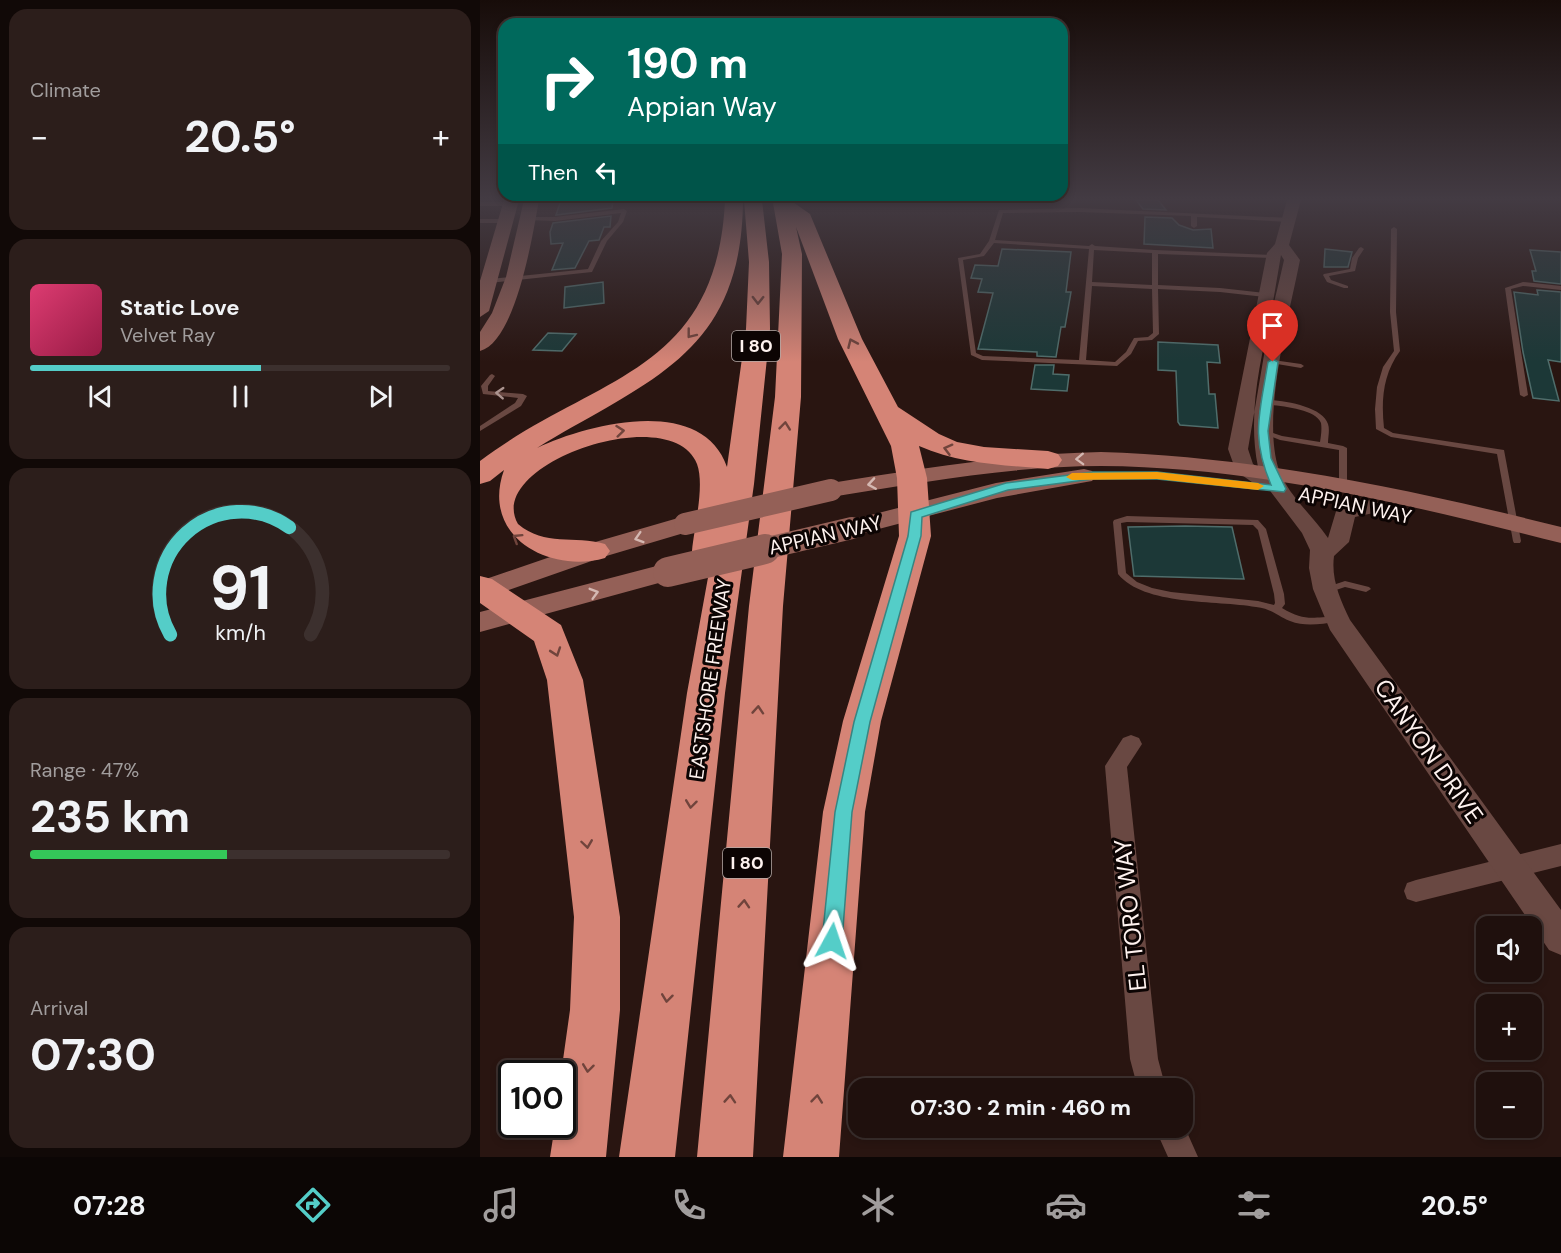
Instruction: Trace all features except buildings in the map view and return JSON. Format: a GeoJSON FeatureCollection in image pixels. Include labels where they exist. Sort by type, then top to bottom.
{"type":"FeatureCollection","features":[{"type":"Feature","properties":{"kind":"highway"},"geometry":{"type":"LineString","coordinates":[[480,475],[515,449],[656,366],[681,346],[700,323],[718,284],[727,254]]}},
{"type":"Feature","properties":{"kind":"highway","name":"EASTSHORE FREEWAY"},"geometry":{"type":"LineString","coordinates":[[647,1157],[706,693],[739,484],[758,329],[758,254]]}},
{"type":"Feature","properties":{"kind":"highway","name":"I 80"},"geometry":{"type":"LineString","coordinates":[[725,1157],[766,606],[788,397],[792,254]]}},
{"type":"Feature","properties":{"kind":"highway"},"geometry":{"type":"LineString","coordinates":[[811,1157],[843,812],[862,722],[915,536],[914,496],[905,446],[877,396],[850,339],[817,254]]}},
{"type":"Feature","properties":{"kind":"highway"},"geometry":{"type":"LineString","coordinates":[[877,396],[920,438],[941,447],[971,454],[1048,460]]}},
{"type":"Feature","properties":{"kind":"highway"},"geometry":{"type":"LineString","coordinates":[[594,551],[548,550],[522,543],[501,527],[495,512],[502,490],[523,468],[555,448],[600,433],[648,429],[670,432],[703,449],[712,463],[713,484],[706,581],[706,693]]}},
{"type":"Feature","properties":{"kind":"highway"},"geometry":{"type":"LineString","coordinates":[[488,601],[549,634],[565,680],[597,917],[595,1010],[578,1157]]}},
{"type":"Feature","properties":{"kind":"main road"},"geometry":{"type":"LineString","coordinates":[[480,311],[486,278],[494,254]]}},
{"type":"Feature","properties":{"kind":"main road"},"geometry":{"type":"LineString","coordinates":[[480,345],[497,325],[514,278],[520,254]]}},
{"type":"Feature","properties":{"kind":"main road","name":"APPIAN WAY"},"geometry":{"type":"LineString","coordinates":[[488,601],[668,572],[852,528],[914,496],[1048,460],[1135,459],[1243,467],[1274,480],[1370,507],[1516,532],[1561,535]]}},
{"type":"Feature","properties":{"kind":"main road","name":"APPIAN WAY"},"geometry":{"type":"LineString","coordinates":[[488,601],[594,551],[685,524],[831,490],[914,496],[1093,475],[1157,475],[1342,485],[1516,532],[1561,551]]}},
{"type":"Feature","properties":{"kind":"street"},"geometry":{"type":"LineString","coordinates":[[1243,467],[1238,449],[1240,436],[1265,295],[1277,254]]}},
{"type":"Feature","properties":{"kind":"street"},"geometry":{"type":"LineString","coordinates":[[1284,254],[1292,260],[1262,431],[1274,480],[1316,538],[1323,553],[1338,542],[1345,513],[1354,508],[1370,507]]}},
{"type":"Feature","properties":{"kind":"street"},"geometry":{"type":"LineString","coordinates":[[1215,465],[1223,462],[1231,453],[1240,436]]}},
{"type":"Feature","properties":{"kind":"street","name":"CANYON DRIVE"},"geometry":{"type":"LineString","coordinates":[[1323,553],[1321,566],[1324,591],[1336,619],[1561,938]]}},
{"type":"Feature","properties":{"kind":"street","name":"EL TORO WAY"},"geometry":{"type":"LineString","coordinates":[[1131,744],[1116,766],[1144,1059],[1149,1078]]}},
{"type":"Feature","properties":{"kind":"street"},"geometry":{"type":"LineString","coordinates":[[1416,891],[1561,855]]}},
{"type":"Feature","properties":{"kind":"street"},"geometry":{"type":"LineString","coordinates":[[1174,1138],[1183,1157]]}},
{"type":"Feature","properties":{"kind":"lane"},"geometry":{"type":"LineString","coordinates":[[486,278],[514,278],[590,271],[598,254]]}},
{"type":"Feature","properties":{"kind":"lane"},"geometry":{"type":"LineString","coordinates":[[983,254],[960,259],[973,354],[982,358],[1117,364],[1129,353],[1136,339],[1150,339],[1156,334],[1155,254]]}},
{"type":"Feature","properties":{"kind":"lane"},"geometry":{"type":"LineString","coordinates":[[1082,363],[1091,254]]}},
{"type":"Feature","properties":{"kind":"lane"},"geometry":{"type":"LineString","coordinates":[[1346,287],[1329,281],[1326,275],[1353,270],[1358,254]]}},
{"type":"Feature","properties":{"kind":"lane"},"geometry":{"type":"LineString","coordinates":[[1394,254],[1393,312],[1397,351],[1388,359],[1384,375],[1378,414],[1380,429],[1391,435],[1501,452],[1516,532]]}},
{"type":"Feature","properties":{"kind":"lane"},"geometry":{"type":"LineString","coordinates":[[1088,284],[1155,286],[1265,295]]}},
{"type":"Feature","properties":{"kind":"lane"},"geometry":{"type":"LineString","coordinates":[[1524,395],[1508,288],[1523,284],[1561,288]]}},
{"type":"Feature","properties":{"kind":"lane"},"geometry":{"type":"LineString","coordinates":[[1273,362],[1301,366]]}},
{"type":"Feature","properties":{"kind":"lane"},"geometry":{"type":"LineString","coordinates":[[480,429],[518,404],[523,396],[485,393],[484,386],[492,376]]}},
{"type":"Feature","properties":{"kind":"lane"},"geometry":{"type":"LineString","coordinates":[[1266,402],[1305,409],[1321,417],[1324,422],[1324,445]]}},
{"type":"Feature","properties":{"kind":"lane"},"geometry":{"type":"LineString","coordinates":[[1262,431],[1280,438],[1343,448],[1342,485]]}},
{"type":"Feature","properties":{"kind":"lane"},"geometry":{"type":"LineString","coordinates":[[1276,608],[1280,604],[1279,594],[1262,529],[1254,522],[1127,519],[1117,522],[1122,574],[1126,579],[1175,597],[1235,600],[1276,608],[1300,621],[1336,619]]}},
{"type":"Feature","properties":{"kind":"lane"},"geometry":{"type":"LineString","coordinates":[[1324,591],[1344,584],[1366,589]]}},
{"type":"Feature","properties":{"kind":"slow traffic"},"geometry":{"type":"LineString","coordinates":[[1072,477],[1157,475],[1258,486]]}},
{"type":"Feature","properties":{"kind":"route"},"geometry":{"type":"LineString","coordinates":[[832,941],[843,812],[862,722],[915,536],[915,514],[1006,487],[1048,479],[1093,475],[1157,475],[1280,489],[1269,471],[1262,431],[1273,362]]}}]}
